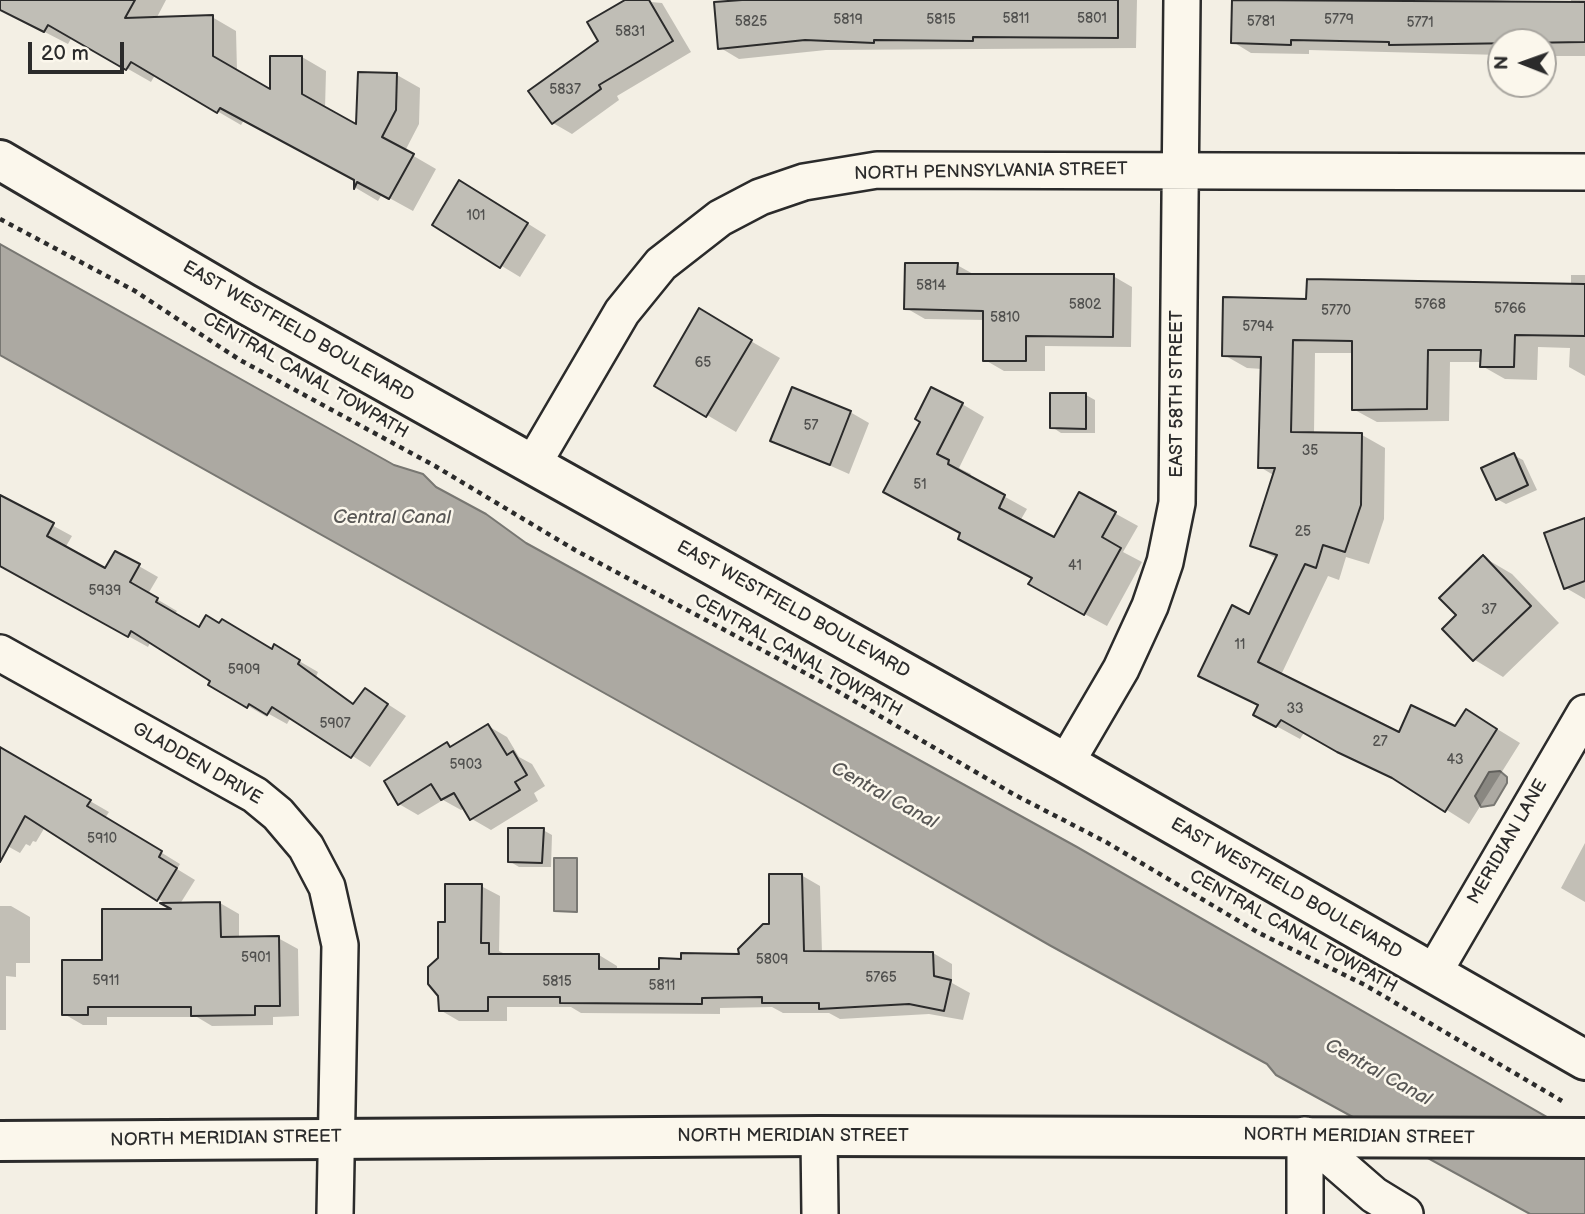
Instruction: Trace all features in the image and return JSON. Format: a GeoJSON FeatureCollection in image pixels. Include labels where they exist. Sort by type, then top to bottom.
{"type":"FeatureCollection","features":[{"type":"Feature","properties":{"kind":"main road","name":"EAST WESTFIELD BOULEVARD"},"geometry":{"type":"LineString","coordinates":[[0,160],[244,303],[1066,763],[1585,1060]]}},
{"type":"Feature","properties":{"kind":"main road","name":"NORTH MERIDIAN STREET"},"geometry":{"type":"LineString","coordinates":[[0,1142],[819,1136],[1363,1137],[1579,1123]]}},
{"type":"Feature","properties":{"kind":"street","name":"EAST 58TH STREET"},"geometry":{"type":"LineString","coordinates":[[1066,763],[1121,669],[1165,562],[1177,503],[1182,0]]}},
{"type":"Feature","properties":{"kind":"street","name":"NORTH PENNSYLVANIA STREET"},"geometry":{"type":"LineString","coordinates":[[533,464],[640,288],[661,264],[706,226],[760,197],[804,182],[862,171],[1585,172]]}},
{"type":"Feature","properties":{"kind":"street","name":"GLADDEN DRIVE"},"geometry":{"type":"LineString","coordinates":[[0,653],[255,795],[278,814],[306,847],[327,887],[340,945],[334,1138],[335,1214]]}},
{"type":"Feature","properties":{"kind":"street","name":"MERIDIAN LANE"},"geometry":{"type":"LineString","coordinates":[[1434,972],[1585,713]]}},
{"type":"Feature","properties":{"kind":"street"},"geometry":{"type":"LineString","coordinates":[[1305,1135],[1305,1214]]}},
{"type":"Feature","properties":{"kind":"street"},"geometry":{"type":"LineString","coordinates":[[1305,1135],[1374,1195],[1405,1214]]}},
{"type":"Feature","properties":{"kind":"street"},"geometry":{"type":"LineString","coordinates":[[819,1136],[820,1214]]}},
{"type":"Feature","properties":{"kind":"path","name":"CENTRAL CANAL TOWPATH"},"geometry":{"type":"LineString","coordinates":[[0,219],[135,291],[240,360],[435,466],[575,550],[820,681],[1015,794],[1106,842],[1259,933],[1364,985],[1579,1123]]}},
{"type":"Feature","properties":{"kind":"water","name":"Central Canal"},"geometry":{"type":"Polygon","coordinates":[[[0,244],[394,465],[423,474],[436,487],[486,514],[526,543],[1077,847],[1585,1139],[1585,1214],[1530,1214],[1276,1075],[1267,1064],[1051,946],[801,803],[0,355],[0,244]]]}},
{"type":"Feature","properties":{"kind":"water"},"geometry":{"type":"Polygon","coordinates":[[[1500,771],[1507,777],[1507,783],[1494,805],[1481,807],[1475,796],[1489,772],[1500,771]]]}},
{"type":"Feature","properties":{"kind":"water"},"geometry":{"type":"Polygon","coordinates":[[[554,858],[577,858],[577,912],[554,911],[554,858]]]}},
{"type":"Feature","properties":{"kind":"building"},"geometry":{"type":"Polygon","coordinates":[[[0,0],[135,0],[125,18],[213,15],[213,56],[270,89],[270,56],[302,56],[302,94],[356,124],[358,72],[397,73],[396,110],[382,137],[414,154],[389,199],[357,182],[354,189],[354,180],[220,108],[217,113],[131,62],[126,70],[48,25],[44,32],[0,10],[0,0]]]}},
{"type":"Feature","properties":{"kind":"building"},"geometry":{"type":"Polygon","coordinates":[[[625,0],[649,0],[673,41],[599,85],[601,89],[552,124],[528,91],[598,41],[587,22],[625,0]]]}},
{"type":"Feature","properties":{"kind":"building"},"geometry":{"type":"Polygon","coordinates":[[[1118,0],[1118,38],[973,37],[973,41],[874,40],[874,43],[805,40],[718,49],[714,2],[1118,0]]]}},
{"type":"Feature","properties":{"kind":"building"},"geometry":{"type":"Polygon","coordinates":[[[1232,0],[1585,2],[1585,42],[1557,42],[1557,28],[1487,28],[1487,44],[1389,45],[1389,42],[1291,40],[1291,45],[1231,43],[1232,0]]]}},
{"type":"Feature","properties":{"kind":"building"},"geometry":{"type":"Polygon","coordinates":[[[459,180],[528,223],[500,268],[432,225],[459,180]]]}},
{"type":"Feature","properties":{"kind":"building"},"geometry":{"type":"Polygon","coordinates":[[[905,263],[958,263],[957,274],[1114,274],[1113,337],[1026,336],[1026,361],[983,361],[983,311],[904,309],[905,263]]]}},
{"type":"Feature","properties":{"kind":"building"},"geometry":{"type":"Polygon","coordinates":[[[1307,279],[1585,284],[1585,336],[1515,335],[1514,367],[1480,367],[1481,350],[1428,350],[1427,409],[1352,410],[1352,341],[1293,340],[1291,432],[1362,433],[1361,505],[1345,552],[1323,545],[1316,568],[1305,564],[1258,662],[1399,732],[1411,705],[1455,726],[1466,709],[1497,729],[1445,812],[1392,778],[1337,752],[1281,720],[1276,727],[1253,715],[1258,705],[1198,676],[1232,605],[1249,614],[1277,555],[1250,546],[1275,468],[1258,468],[1261,357],[1222,356],[1223,297],[1306,299],[1307,279]]]}},
{"type":"Feature","properties":{"kind":"building"},"geometry":{"type":"Polygon","coordinates":[[[699,308],[752,340],[706,417],[654,386],[699,308]]]}},
{"type":"Feature","properties":{"kind":"building"},"geometry":{"type":"Polygon","coordinates":[[[792,387],[851,411],[830,465],[770,441],[792,387]]]}},
{"type":"Feature","properties":{"kind":"building"},"geometry":{"type":"Polygon","coordinates":[[[931,387],[963,403],[937,454],[949,460],[948,464],[1005,495],[999,508],[1054,537],[1079,492],[1116,512],[1102,537],[1121,548],[1084,615],[1028,584],[1032,578],[958,539],[960,533],[883,492],[920,422],[915,419],[931,387]]]}},
{"type":"Feature","properties":{"kind":"building"},"geometry":{"type":"Polygon","coordinates":[[[1050,393],[1086,393],[1086,429],[1050,428],[1050,393]]]}},
{"type":"Feature","properties":{"kind":"building"},"geometry":{"type":"Polygon","coordinates":[[[1514,453],[1528,485],[1496,500],[1481,468],[1514,453]]]}},
{"type":"Feature","properties":{"kind":"building"},"geometry":{"type":"Polygon","coordinates":[[[0,495],[54,523],[47,536],[105,568],[115,551],[140,564],[130,582],[158,598],[156,602],[199,627],[206,615],[219,623],[222,619],[272,649],[274,644],[300,660],[298,664],[353,704],[365,688],[388,704],[351,758],[272,707],[267,715],[249,704],[247,708],[208,685],[210,681],[131,631],[128,637],[0,566],[0,495]]]}},
{"type":"Feature","properties":{"kind":"building"},"geometry":{"type":"Polygon","coordinates":[[[1585,518],[1585,581],[1564,589],[1544,533],[1585,518]]]}},
{"type":"Feature","properties":{"kind":"building"},"geometry":{"type":"Polygon","coordinates":[[[1483,555],[1531,606],[1473,661],[1442,629],[1456,615],[1439,598],[1483,555]]]}},
{"type":"Feature","properties":{"kind":"building"},"geometry":{"type":"Polygon","coordinates":[[[488,724],[507,755],[513,751],[527,775],[515,782],[520,790],[470,820],[454,793],[441,800],[431,784],[398,805],[384,781],[447,742],[450,747],[488,724]]]}},
{"type":"Feature","properties":{"kind":"building"},"geometry":{"type":"Polygon","coordinates":[[[0,747],[91,800],[87,806],[162,851],[159,857],[177,868],[157,901],[25,816],[0,862],[0,747]]]}},
{"type":"Feature","properties":{"kind":"building"},"geometry":{"type":"Polygon","coordinates":[[[508,828],[544,828],[542,863],[508,862],[508,828]]]}},
{"type":"Feature","properties":{"kind":"building"},"geometry":{"type":"Polygon","coordinates":[[[769,874],[802,874],[804,951],[933,952],[934,976],[951,980],[944,1011],[909,1004],[819,1009],[819,1003],[762,1003],[762,997],[702,998],[702,1004],[560,1003],[560,997],[488,997],[488,1011],[439,1011],[438,996],[428,984],[428,967],[438,958],[438,922],[445,922],[445,884],[482,884],[481,943],[489,943],[489,954],[599,954],[599,969],[659,969],[659,958],[681,959],[681,953],[739,954],[738,949],[763,924],[769,924],[769,874]]]}},
{"type":"Feature","properties":{"kind":"building"},"geometry":{"type":"Polygon","coordinates":[[[220,902],[221,937],[279,936],[280,1006],[255,1006],[255,1015],[191,1016],[191,1007],[88,1007],[88,1015],[62,1015],[62,960],[102,960],[102,909],[171,909],[160,903],[220,902]]]}}]}
